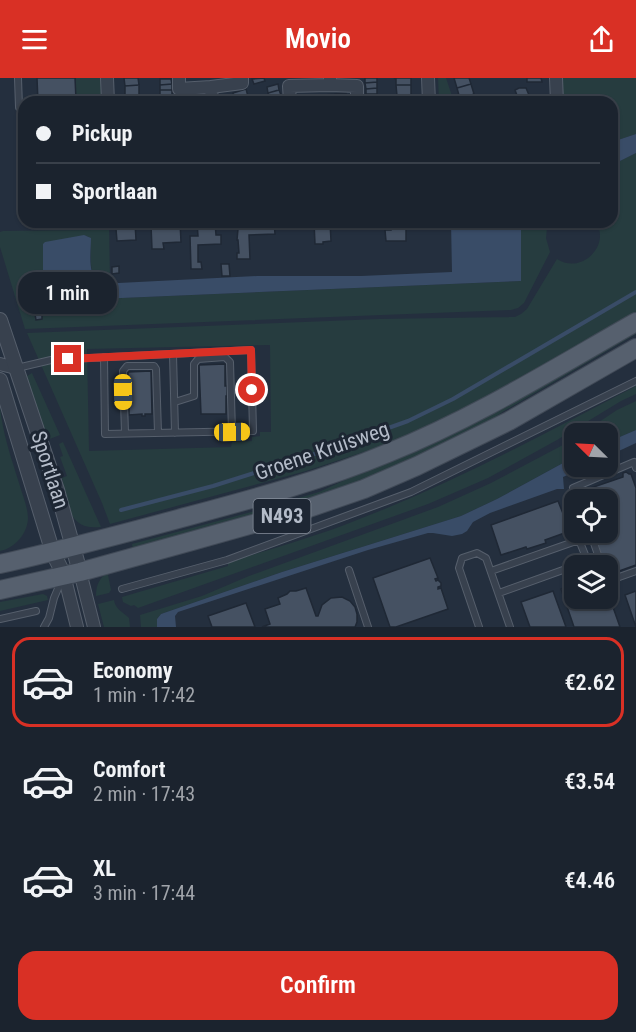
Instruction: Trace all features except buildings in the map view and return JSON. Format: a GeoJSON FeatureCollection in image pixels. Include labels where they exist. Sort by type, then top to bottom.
{"type":"FeatureCollection","features":[{"type":"Feature","properties":{"kind":"main road","name":"Groene Kruisweg"},"geometry":{"type":"LineString","coordinates":[[0,564],[272,494],[389,453],[473,414],[636,322]]}},
{"type":"Feature","properties":{"kind":"main road","name":"N493"},"geometry":{"type":"LineString","coordinates":[[0,590],[72,574],[303,510],[364,489],[509,421],[636,348]]}},
{"type":"Feature","properties":{"kind":"street"},"geometry":{"type":"LineString","coordinates":[[107,78],[108,96]]}},
{"type":"Feature","properties":{"kind":"street"},"geometry":{"type":"LineString","coordinates":[[178,78],[179,88],[242,83],[242,78]]}},
{"type":"Feature","properties":{"kind":"street"},"geometry":{"type":"LineString","coordinates":[[428,78],[429,96]]}},
{"type":"Feature","properties":{"kind":"street"},"geometry":{"type":"LineString","coordinates":[[556,78],[557,96]]}},
{"type":"Feature","properties":{"kind":"street"},"geometry":{"type":"LineString","coordinates":[[290,96],[289,86],[330,81],[357,86],[357,96]]}},
{"type":"Feature","properties":{"kind":"street"},"geometry":{"type":"LineString","coordinates":[[211,87],[212,96]]}},
{"type":"Feature","properties":{"kind":"street","name":"Sportlaan"},"geometry":{"type":"LineString","coordinates":[[0,320],[57,490],[73,547],[72,574]]}},
{"type":"Feature","properties":{"kind":"street"},"geometry":{"type":"LineString","coordinates":[[0,364],[16,368]]}},
{"type":"Feature","properties":{"kind":"street"},"geometry":{"type":"LineString","coordinates":[[0,378],[16,368]]}},
{"type":"Feature","properties":{"kind":"street","name":"Sportlaan"},"geometry":{"type":"LineString","coordinates":[[0,378],[53,552],[72,574]]}},
{"type":"Feature","properties":{"kind":"street"},"geometry":{"type":"LineString","coordinates":[[72,574],[77,627]]}},
{"type":"Feature","properties":{"kind":"street"},"geometry":{"type":"LineString","coordinates":[[72,574],[94,627]]}},
{"type":"Feature","properties":{"kind":"lane"},"geometry":{"type":"LineString","coordinates":[[18,78],[19,96]]}},
{"type":"Feature","properties":{"kind":"lane"},"geometry":{"type":"LineString","coordinates":[[16,368],[51,360],[104,357],[251,350],[253,431],[105,434],[104,357]]}},
{"type":"Feature","properties":{"kind":"lane"},"geometry":{"type":"LineString","coordinates":[[173,354],[176,433]]}},
{"type":"Feature","properties":{"kind":"lane"},"geometry":{"type":"LineString","coordinates":[[175,402],[194,396],[194,364],[198,359],[225,357],[230,362],[232,432]]}},
{"type":"Feature","properties":{"kind":"lane"},"geometry":{"type":"LineString","coordinates":[[124,434],[123,371],[128,366],[154,366],[156,369],[158,433]]}},
{"type":"Feature","properties":{"kind":"lane"},"geometry":{"type":"LineString","coordinates":[[122,589],[227,560],[411,492],[636,381]]}},
{"type":"Feature","properties":{"kind":"lane"},"geometry":{"type":"LineString","coordinates":[[573,489],[634,462],[636,468]]}},
{"type":"Feature","properties":{"kind":"lane"},"geometry":{"type":"LineString","coordinates":[[491,571],[579,540],[585,555]]}},
{"type":"Feature","properties":{"kind":"lane"},"geometry":{"type":"LineString","coordinates":[[476,626],[459,568],[462,558],[477,553],[486,558],[510,627]]}},
{"type":"Feature","properties":{"kind":"lane"},"geometry":{"type":"LineString","coordinates":[[349,570],[368,627]]}},
{"type":"Feature","properties":{"kind":"lane"},"geometry":{"type":"LineString","coordinates":[[499,593],[564,570]]}},
{"type":"Feature","properties":{"kind":"lane"},"geometry":{"type":"LineString","coordinates":[[618,577],[636,571]]}},
{"type":"Feature","properties":{"kind":"lane"},"geometry":{"type":"LineString","coordinates":[[44,627],[54,598],[72,574]]}},
{"type":"Feature","properties":{"kind":"lane"},"geometry":{"type":"LineString","coordinates":[[0,620],[36,611]]}},
{"type":"Feature","properties":{"kind":"green space"},"geometry":{"type":"Polygon","coordinates":[[[76,78],[103,78],[104,96],[76,96],[76,78]]]}},
{"type":"Feature","properties":{"kind":"green space"},"geometry":{"type":"Polygon","coordinates":[[[438,78],[446,78],[452,96],[439,96],[438,78]]]}},
{"type":"Feature","properties":{"kind":"green space"},"geometry":{"type":"Polygon","coordinates":[[[560,78],[636,78],[636,134],[618,140],[618,96],[560,96],[560,78]]]}},
{"type":"Feature","properties":{"kind":"green space"},"geometry":{"type":"Polygon","coordinates":[[[636,153],[636,313],[488,398],[400,440],[306,471],[110,524],[27,333],[379,319],[515,317],[527,309],[557,259],[566,263],[575,263],[591,256],[600,240],[599,228],[618,228],[618,162],[636,153]],[[270,345],[87,349],[89,451],[231,447],[232,442],[252,441],[252,437],[260,436],[260,432],[271,432],[270,345]]]}},
{"type":"Feature","properties":{"kind":"green space"},"geometry":{"type":"Polygon","coordinates":[[[91,228],[109,228],[110,284],[99,284],[95,279],[91,263],[91,239],[87,236],[43,244],[43,275],[39,283],[34,286],[28,302],[521,281],[521,228],[547,228],[546,238],[550,252],[524,303],[511,310],[25,329],[0,247],[0,232],[91,230],[91,228]]]}},
{"type":"Feature","properties":{"kind":"green space"},"geometry":{"type":"Polygon","coordinates":[[[636,328],[636,334],[504,411],[476,430],[385,473],[318,497],[133,551],[132,544],[319,492],[460,427],[636,328]]]}},
{"type":"Feature","properties":{"kind":"green space"},"geometry":{"type":"Polygon","coordinates":[[[32,373],[60,435],[47,440],[25,381],[32,373]]]}},
{"type":"Feature","properties":{"kind":"green space"},"geometry":{"type":"Polygon","coordinates":[[[636,386],[636,394],[585,423],[564,423],[636,386]]]}},
{"type":"Feature","properties":{"kind":"green space"},"geometry":{"type":"Polygon","coordinates":[[[636,401],[636,430],[618,438],[618,423],[598,423],[636,401]]]}},
{"type":"Feature","properties":{"kind":"green space"},"geometry":{"type":"Polygon","coordinates":[[[0,407],[5,436],[26,505],[28,519],[19,540],[11,547],[0,551],[0,407]]]}},
{"type":"Feature","properties":{"kind":"green space"},"geometry":{"type":"Polygon","coordinates":[[[564,423],[564,436],[557,440],[488,478],[428,504],[138,608],[123,602],[122,597],[228,566],[228,562],[325,532],[393,506],[564,423]]]}},
{"type":"Feature","properties":{"kind":"green space"},"geometry":{"type":"Polygon","coordinates":[[[63,442],[101,527],[81,524],[71,513],[62,478],[67,476],[60,457],[63,456],[59,444],[63,442]]]}},
{"type":"Feature","properties":{"kind":"green space"},"geometry":{"type":"Polygon","coordinates":[[[564,444],[564,462],[461,516],[282,572],[161,614],[157,619],[157,627],[141,627],[140,615],[202,596],[249,576],[438,507],[491,483],[564,444]]]}},
{"type":"Feature","properties":{"kind":"green space"},"geometry":{"type":"Polygon","coordinates":[[[111,571],[108,575],[111,590],[109,593],[96,596],[99,581],[111,571]]]}},
{"type":"Feature","properties":{"kind":"green space"},"geometry":{"type":"Polygon","coordinates":[[[43,594],[48,600],[0,611],[0,602],[43,594]]]}},
{"type":"Feature","properties":{"kind":"green space"},"geometry":{"type":"Polygon","coordinates":[[[114,600],[118,608],[129,618],[130,627],[104,627],[98,604],[114,600]]]}},
{"type":"Feature","properties":{"kind":"water"},"geometry":{"type":"Polygon","coordinates":[[[636,134],[636,153],[618,162],[618,140],[636,134]]]}},
{"type":"Feature","properties":{"kind":"water"},"geometry":{"type":"Polygon","coordinates":[[[451,228],[521,228],[521,281],[28,302],[24,300],[23,294],[24,288],[36,284],[42,278],[43,244],[45,242],[84,235],[91,238],[91,269],[99,284],[257,276],[361,276],[452,272],[451,228]]]}},
{"type":"Feature","properties":{"kind":"water"},"geometry":{"type":"Polygon","coordinates":[[[636,430],[636,443],[618,451],[618,438],[636,430]]]}},
{"type":"Feature","properties":{"kind":"water"},"geometry":{"type":"Polygon","coordinates":[[[564,462],[564,489],[557,489],[490,513],[473,522],[462,534],[452,536],[428,533],[368,550],[178,612],[175,616],[176,627],[157,627],[157,619],[161,614],[282,572],[461,516],[564,462]]]}},
{"type":"Feature","properties":{"kind":"waterway"},"geometry":{"type":"LineString","coordinates":[[121,510],[213,486],[321,452],[408,421],[453,399],[636,292]]}},
{"type":"Feature","properties":{"kind":"route"},"geometry":{"type":"LineString","coordinates":[[68,359],[251,350],[252,390]]}}]}
